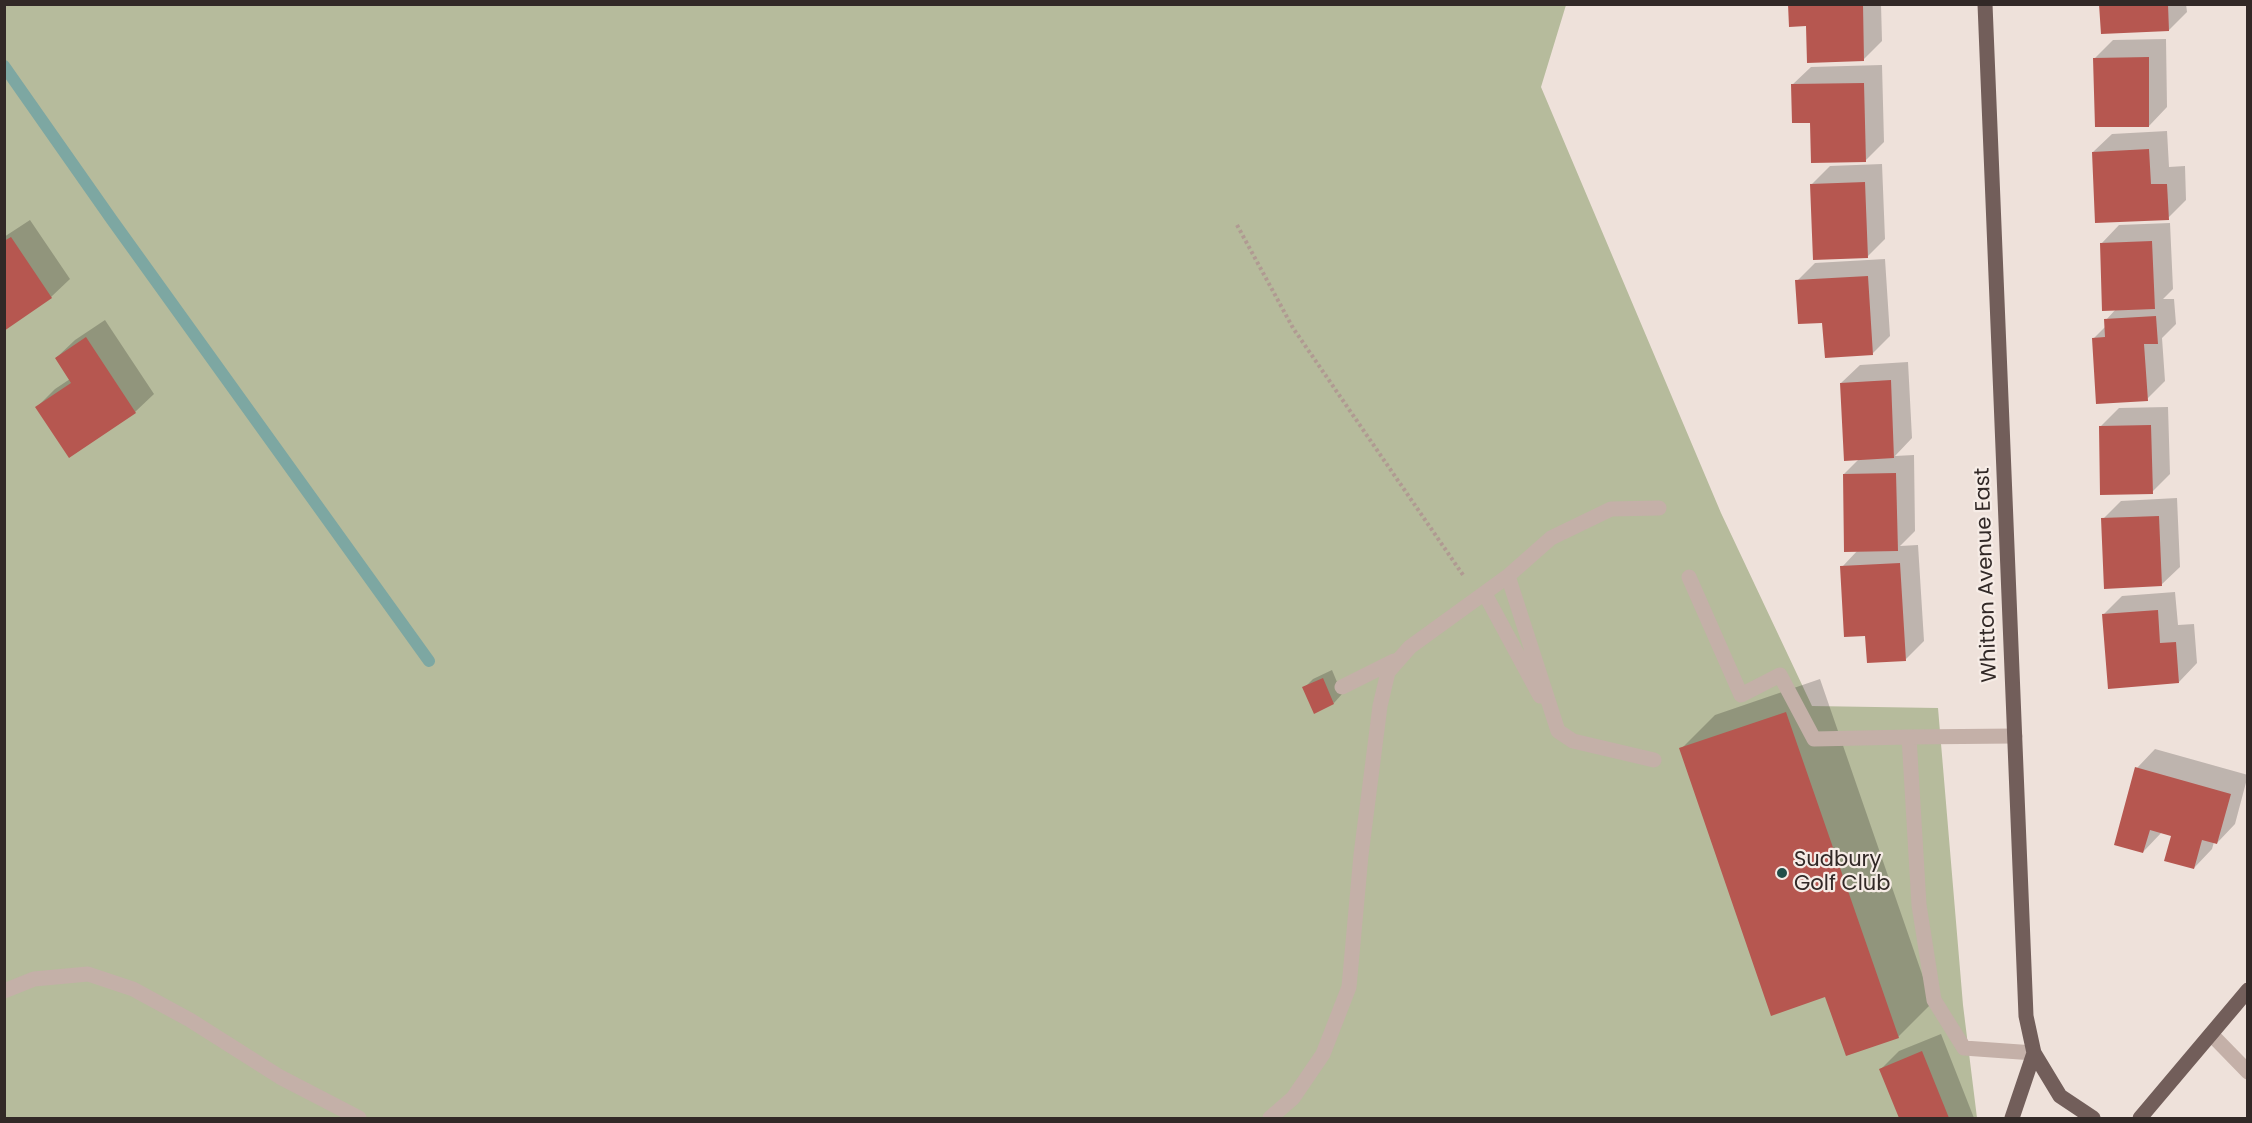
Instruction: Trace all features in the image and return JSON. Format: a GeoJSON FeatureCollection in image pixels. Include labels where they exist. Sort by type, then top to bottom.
{"type":"FeatureCollection","features":[{"type":"Feature","properties":{"kind":"main road","name":"Whitton Avenue East"},"geometry":{"type":"LineString","coordinates":[[1984,4],[2026,1016],[2034,1053],[2060,1096],[2093,1119]]}},
{"type":"Feature","properties":{"kind":"main road"},"geometry":{"type":"LineString","coordinates":[[2140,1119],[2247,990]]}},
{"type":"Feature","properties":{"kind":"main road"},"geometry":{"type":"LineString","coordinates":[[2012,1119],[2034,1053]]}},
{"type":"Feature","properties":{"kind":"lane"},"geometry":{"type":"LineString","coordinates":[[1270,1119],[1293,1098],[1323,1054],[1348,987],[1380,706],[1388,672],[1410,647],[1485,594],[1551,538],[1611,509],[1659,507]]}},
{"type":"Feature","properties":{"kind":"lane"},"geometry":{"type":"LineString","coordinates":[[1508,576],[1558,730]]}},
{"type":"Feature","properties":{"kind":"lane"},"geometry":{"type":"LineString","coordinates":[[1689,577],[1741,695],[1780,675],[1814,738],[2015,736]]}},
{"type":"Feature","properties":{"kind":"lane"},"geometry":{"type":"LineString","coordinates":[[1485,594],[1558,730],[1573,741],[1654,760]]}},
{"type":"Feature","properties":{"kind":"lane"},"geometry":{"type":"LineString","coordinates":[[1342,687],[1400,659]]}},
{"type":"Feature","properties":{"kind":"lane"},"geometry":{"type":"LineString","coordinates":[[1909,737],[1919,905],[1934,1000],[1964,1048],[2034,1053]]}},
{"type":"Feature","properties":{"kind":"lane"},"geometry":{"type":"LineString","coordinates":[[4,991],[34,979],[88,974],[133,989],[190,1020],[280,1077],[359,1119]]}},
{"type":"Feature","properties":{"kind":"lane"},"geometry":{"type":"LineString","coordinates":[[2211,1034],[2247,1072]]}},
{"type":"Feature","properties":{"kind":"path"},"geometry":{"type":"LineString","coordinates":[[1237,225],[1293,328],[1467,581]]}},
{"type":"Feature","properties":{"kind":"green space"},"geometry":{"type":"Polygon","coordinates":[[[5,5],[1566,5],[1541,87],[1721,513],[1812,706],[1938,708],[1963,1005],[1977,1118],[5,1118],[5,5]]]}},
{"type":"Feature","properties":{"kind":"building"},"geometry":{"type":"Polygon","coordinates":[[[1788,4],[1863,4],[1864,61],[1807,63],[1806,26],[1789,27],[1788,4]]]}},
{"type":"Feature","properties":{"kind":"building"},"geometry":{"type":"Polygon","coordinates":[[[2099,4],[2168,4],[2169,31],[2101,34],[2099,4]]]}},
{"type":"Feature","properties":{"kind":"building"},"geometry":{"type":"Polygon","coordinates":[[[2149,57],[2149,127],[2095,127],[2093,58],[2149,57]]]}},
{"type":"Feature","properties":{"kind":"building"},"geometry":{"type":"Polygon","coordinates":[[[1864,83],[1866,162],[1811,163],[1810,123],[1792,123],[1791,84],[1864,83]]]}},
{"type":"Feature","properties":{"kind":"building"},"geometry":{"type":"Polygon","coordinates":[[[2149,149],[2151,184],[2167,184],[2169,220],[2095,223],[2092,152],[2149,149]]]}},
{"type":"Feature","properties":{"kind":"building"},"geometry":{"type":"Polygon","coordinates":[[[1865,182],[1868,258],[1813,260],[1810,184],[1865,182]]]}},
{"type":"Feature","properties":{"kind":"building"},"geometry":{"type":"Polygon","coordinates":[[[11,237],[52,298],[4,331],[4,241],[11,237]]]}},
{"type":"Feature","properties":{"kind":"building"},"geometry":{"type":"Polygon","coordinates":[[[2152,241],[2155,309],[2102,311],[2100,243],[2152,241]]]}},
{"type":"Feature","properties":{"kind":"building"},"geometry":{"type":"Polygon","coordinates":[[[1868,276],[1873,355],[1825,358],[1822,323],[1798,324],[1795,280],[1868,276]]]}},
{"type":"Feature","properties":{"kind":"building"},"geometry":{"type":"Polygon","coordinates":[[[2156,316],[2158,344],[2144,344],[2148,401],[2096,404],[2092,338],[2105,337],[2104,319],[2156,316]]]}},
{"type":"Feature","properties":{"kind":"building"},"geometry":{"type":"Polygon","coordinates":[[[86,337],[136,413],[69,458],[35,407],[71,383],[55,358],[86,337]]]}},
{"type":"Feature","properties":{"kind":"building"},"geometry":{"type":"Polygon","coordinates":[[[1891,380],[1894,458],[1844,461],[1840,383],[1891,380]]]}},
{"type":"Feature","properties":{"kind":"building"},"geometry":{"type":"Polygon","coordinates":[[[2151,425],[2153,494],[2100,495],[2099,426],[2151,425]]]}},
{"type":"Feature","properties":{"kind":"building"},"geometry":{"type":"Polygon","coordinates":[[[1896,473],[1898,551],[1844,552],[1843,474],[1896,473]]]}},
{"type":"Feature","properties":{"kind":"building"},"geometry":{"type":"Polygon","coordinates":[[[2159,516],[2162,586],[2104,589],[2101,518],[2159,516]]]}},
{"type":"Feature","properties":{"kind":"building"},"geometry":{"type":"Polygon","coordinates":[[[1900,563],[1906,661],[1867,663],[1865,636],[1844,637],[1840,566],[1900,563]]]}},
{"type":"Feature","properties":{"kind":"building"},"geometry":{"type":"Polygon","coordinates":[[[2158,610],[2160,643],[2176,642],[2179,683],[2108,689],[2102,614],[2158,610]]]}},
{"type":"Feature","properties":{"kind":"building"},"geometry":{"type":"Polygon","coordinates":[[[1323,678],[1334,704],[1314,714],[1302,687],[1323,678]]]}},
{"type":"Feature","properties":{"kind":"building","name":"Sudbury Golf Club"},"geometry":{"type":"Polygon","coordinates":[[[1786,712],[1899,1038],[1846,1056],[1825,997],[1771,1016],[1679,748],[1786,712]]]}},
{"type":"Feature","properties":{"kind":"building"},"geometry":{"type":"Polygon","coordinates":[[[2135,767],[2231,794],[2217,844],[2202,840],[2194,869],[2164,861],[2171,836],[2150,830],[2143,853],[2114,845],[2135,767]]]}},
{"type":"Feature","properties":{"kind":"building"},"geometry":{"type":"Polygon","coordinates":[[[1922,1051],[1949,1118],[1899,1118],[1879,1069],[1922,1051]]]}},
{"type":"Feature","properties":{"kind":"waterway"},"geometry":{"type":"LineString","coordinates":[[4,66],[429,661]]}},
{"type":"Feature","properties":{"kind":"place","name":"Sudbury Golf Club"},"geometry":{"type":"Point","coordinates":[1782,873]}}]}
